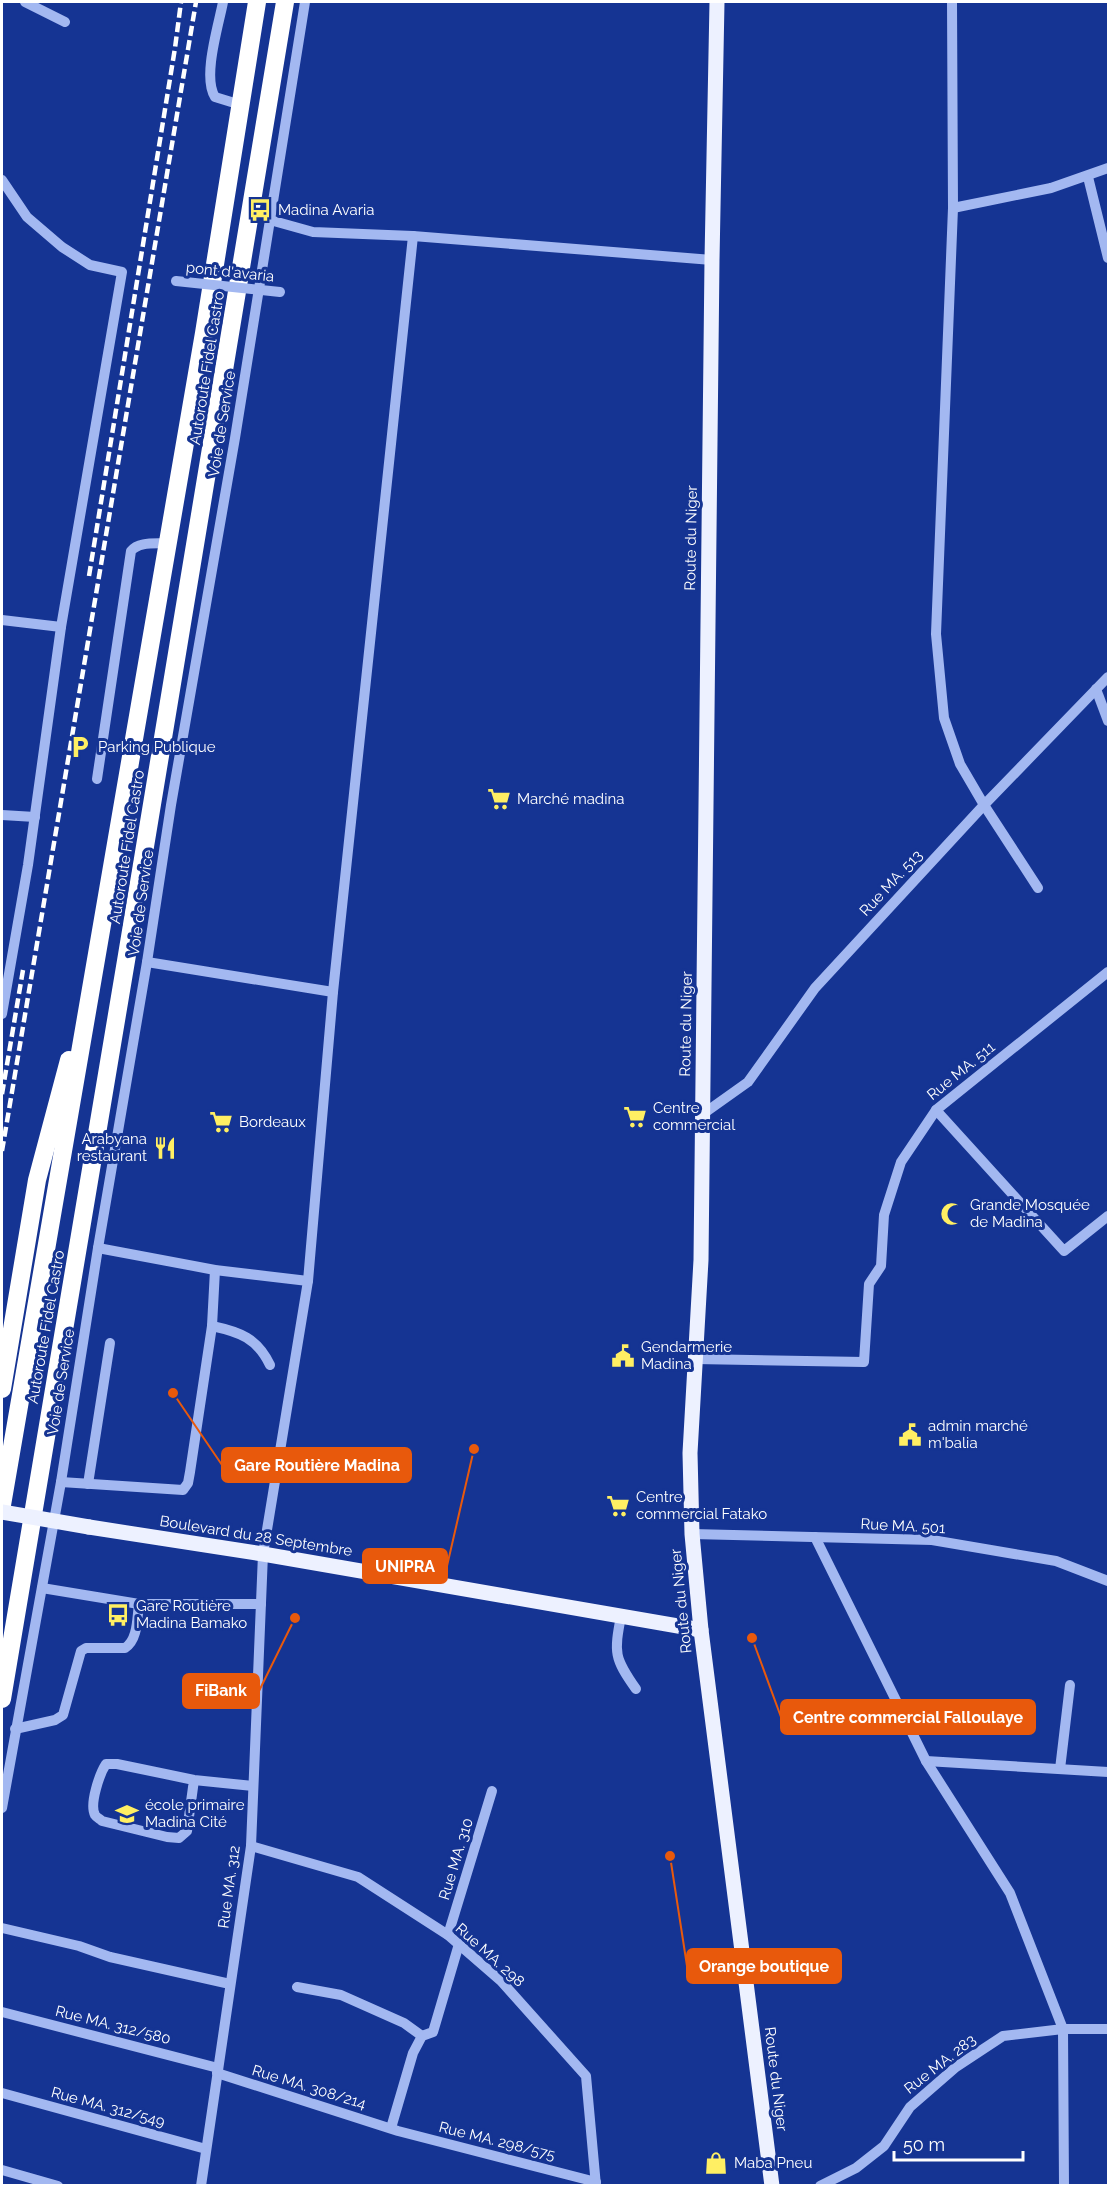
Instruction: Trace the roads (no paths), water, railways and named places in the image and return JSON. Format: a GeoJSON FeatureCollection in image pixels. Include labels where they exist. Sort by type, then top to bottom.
{"type":"FeatureCollection","features":[{"type":"Feature","properties":{"kind":"highway","name":"Autoroute Fidel Castro"},"geometry":{"type":"LineString","coordinates":[[2,1505],[168,543],[257,2]]}},
{"type":"Feature","properties":{"kind":"highway","name":"Autoroute Fidel Castro"},"geometry":{"type":"LineString","coordinates":[[2,1699],[285,2]]}},
{"type":"Feature","properties":{"kind":"highway"},"geometry":{"type":"LineString","coordinates":[[2,1389],[36,1180],[100,942]]}},
{"type":"Feature","properties":{"kind":"main road","name":"Route du Niger"},"geometry":{"type":"LineString","coordinates":[[717,2],[701,1260],[690,1453],[692,1534],[701,1630],[772,2186]]}},
{"type":"Feature","properties":{"kind":"main road","name":"Boulevard du 28 Septembre"},"geometry":{"type":"LineString","coordinates":[[2,1512],[263,1554],[701,1630]]}},
{"type":"Feature","properties":{"kind":"street"},"geometry":{"type":"LineString","coordinates":[[25,2],[65,22]]}},
{"type":"Feature","properties":{"kind":"street"},"geometry":{"type":"LineString","coordinates":[[223,2],[210,69],[210,81],[215,97],[241,105]]}},
{"type":"Feature","properties":{"kind":"street","name":"Voie de Service"},"geometry":{"type":"LineString","coordinates":[[2,1808],[61,1482],[171,805],[235,438],[305,2]]}},
{"type":"Feature","properties":{"kind":"street"},"geometry":{"type":"LineString","coordinates":[[952,2],[953,208],[936,634],[944,718],[960,764],[1038,888]]}},
{"type":"Feature","properties":{"kind":"street"},"geometry":{"type":"LineString","coordinates":[[275,56],[295,58]]}},
{"type":"Feature","properties":{"kind":"street"},"geometry":{"type":"LineString","coordinates":[[953,208],[1051,188],[1088,177],[1108,168]]}},
{"type":"Feature","properties":{"kind":"street"},"geometry":{"type":"LineString","coordinates":[[1088,177],[1108,258]]}},
{"type":"Feature","properties":{"kind":"street"},"geometry":{"type":"LineString","coordinates":[[2,180],[27,217],[62,247],[90,265],[122,272],[61,627],[35,817],[2,1014]]}},
{"type":"Feature","properties":{"kind":"street"},"geometry":{"type":"LineString","coordinates":[[270,220],[313,232],[414,236],[712,260]]}},
{"type":"Feature","properties":{"kind":"street","name":"Rue MA. 312"},"geometry":{"type":"LineString","coordinates":[[201,2186],[251,1846],[263,1554],[308,1281],[333,992],[414,236]]}},
{"type":"Feature","properties":{"kind":"street","name":"pont d'avaria"},"geometry":{"type":"LineString","coordinates":[[176,281],[280,292]]}},
{"type":"Feature","properties":{"kind":"street"},"geometry":{"type":"LineString","coordinates":[[97,779],[131,552],[135,546],[141,544],[168,543]]}},
{"type":"Feature","properties":{"kind":"street"},"geometry":{"type":"LineString","coordinates":[[2,620],[61,627]]}},
{"type":"Feature","properties":{"kind":"street","name":"Rue MA. 513"},"geometry":{"type":"LineString","coordinates":[[703,1114],[748,1082],[815,988],[984,805],[1108,677]]}},
{"type":"Feature","properties":{"kind":"street"},"geometry":{"type":"LineString","coordinates":[[1096,689],[1108,721]]}},
{"type":"Feature","properties":{"kind":"street"},"geometry":{"type":"LineString","coordinates":[[2,815],[35,817]]}},
{"type":"Feature","properties":{"kind":"street"},"geometry":{"type":"LineString","coordinates":[[147,962],[333,992]]}},
{"type":"Feature","properties":{"kind":"street","name":"Rue MA. 511"},"geometry":{"type":"LineString","coordinates":[[695,1359],[864,1362],[869,1284],[881,1266],[884,1215],[901,1162],[936,1110],[1108,972]]}},
{"type":"Feature","properties":{"kind":"street"},"geometry":{"type":"LineString","coordinates":[[936,1110],[1064,1251],[1108,1216]]}},
{"type":"Feature","properties":{"kind":"street"},"geometry":{"type":"LineString","coordinates":[[98,1248],[215,1270],[308,1281]]}},
{"type":"Feature","properties":{"kind":"street"},"geometry":{"type":"LineString","coordinates":[[61,1482],[183,1491],[188,1483],[190,1472],[212,1326],[215,1270]]}},
{"type":"Feature","properties":{"kind":"street"},"geometry":{"type":"LineString","coordinates":[[212,1326],[253,1339],[265,1354],[270,1365]]}},
{"type":"Feature","properties":{"kind":"street"},"geometry":{"type":"LineString","coordinates":[[88,1484],[110,1343]]}},
{"type":"Feature","properties":{"kind":"street","name":"Rue MA. 501"},"geometry":{"type":"LineString","coordinates":[[692,1534],[932,1540],[1056,1561],[1108,1581]]}},
{"type":"Feature","properties":{"kind":"street"},"geometry":{"type":"LineString","coordinates":[[815,1537],[926,1761],[1010,1893],[1063,2029],[1064,2186]]}},
{"type":"Feature","properties":{"kind":"street"},"geometry":{"type":"LineString","coordinates":[[42,1588],[139,1604],[261,1604]]}},
{"type":"Feature","properties":{"kind":"street"},"geometry":{"type":"LineString","coordinates":[[15,1729],[54,1720],[63,1715],[81,1652],[86,1648],[125,1648],[130,1645],[139,1604]]}},
{"type":"Feature","properties":{"kind":"street"},"geometry":{"type":"LineString","coordinates":[[621,1616],[615,1645],[621,1667],[636,1689]]}},
{"type":"Feature","properties":{"kind":"street"},"geometry":{"type":"LineString","coordinates":[[1060,1769],[1070,1685]]}},
{"type":"Feature","properties":{"kind":"street"},"geometry":{"type":"LineString","coordinates":[[926,1761],[1108,1772]]}},
{"type":"Feature","properties":{"kind":"street"},"geometry":{"type":"LineString","coordinates":[[194,1780],[187,1831],[179,1838],[102,1821],[95,1815],[93,1804],[100,1772],[106,1764],[117,1764],[194,1780],[254,1786]]}},
{"type":"Feature","properties":{"kind":"street","name":"Rue MA. 310"},"geometry":{"type":"LineString","coordinates":[[448,1935],[492,1791]]}},
{"type":"Feature","properties":{"kind":"street","name":"Rue MA. 298"},"geometry":{"type":"LineString","coordinates":[[251,1846],[358,1877],[448,1935],[501,1981],[586,2076],[596,2184]]}},
{"type":"Feature","properties":{"kind":"street"},"geometry":{"type":"LineString","coordinates":[[2,1928],[79,1946],[110,1957],[230,1984]]}},
{"type":"Feature","properties":{"kind":"street"},"geometry":{"type":"LineString","coordinates":[[391,2128],[413,2053],[422,2036],[433,2032],[459,1944]]}},
{"type":"Feature","properties":{"kind":"street"},"geometry":{"type":"LineString","coordinates":[[297,1987],[341,1995],[404,2023],[422,2036]]}},
{"type":"Feature","properties":{"kind":"street","name":"Rue MA. 312/580"},"geometry":{"type":"LineString","coordinates":[[2,2012],[217,2071]]}},
{"type":"Feature","properties":{"kind":"street","name":"Rue MA. 283"},"geometry":{"type":"LineString","coordinates":[[820,2186],[856,2168],[884,2146],[910,2107],[956,2067],[1003,2036],[1063,2029],[1108,2029]]}},
{"type":"Feature","properties":{"kind":"street","name":"Rue MA. 308/214"},"geometry":{"type":"LineString","coordinates":[[217,2071],[391,2128]]}},
{"type":"Feature","properties":{"kind":"street","name":"Rue MA. 312/549"},"geometry":{"type":"LineString","coordinates":[[2,2093],[206,2149]]}},
{"type":"Feature","properties":{"kind":"street","name":"Rue MA. 298/575"},"geometry":{"type":"LineString","coordinates":[[391,2128],[596,2184]]}},
{"type":"Feature","properties":{"kind":"street"},"geometry":{"type":"LineString","coordinates":[[2,2170],[58,2186]]}},
{"type":"Feature","properties":{"kind":"railway"},"geometry":{"type":"LineString","coordinates":[[89,576],[181,2]]}},
{"type":"Feature","properties":{"kind":"railway"},"geometry":{"type":"LineString","coordinates":[[2,1151],[196,2]]}},
{"type":"Feature","properties":{"kind":"railway"},"geometry":{"type":"LineString","coordinates":[[2,1094],[23,970]]}},
{"type":"Feature","properties":{"kind":"place","name":"Madina Avaria"},"geometry":{"type":"Point","coordinates":[260,210]}},
{"type":"Feature","properties":{"kind":"place","name":"Parking Publique"},"geometry":{"type":"Point","coordinates":[80,747]}},
{"type":"Feature","properties":{"kind":"place","name":"Marché madina"},"geometry":{"type":"Point","coordinates":[499,799]}},
{"type":"Feature","properties":{"kind":"place","name":"Centre commercial"},"geometry":{"type":"Point","coordinates":[635,1117]}},
{"type":"Feature","properties":{"kind":"place","name":"Bordeaux"},"geometry":{"type":"Point","coordinates":[221,1122]}},
{"type":"Feature","properties":{"kind":"place","name":"Arabyana restaurant"},"geometry":{"type":"Point","coordinates":[165,1148]}},
{"type":"Feature","properties":{"kind":"place","name":"Grande Mosquée de Madina"},"geometry":{"type":"Point","coordinates":[952,1214]}},
{"type":"Feature","properties":{"kind":"place","name":"Gendarmerie Madina"},"geometry":{"type":"Point","coordinates":[623,1356]}},
{"type":"Feature","properties":{"kind":"place","name":"Gare Routière Madina"},"geometry":{"type":"Point","coordinates":[173,1393]}},
{"type":"Feature","properties":{"kind":"place","name":"admin marché m'balia"},"geometry":{"type":"Point","coordinates":[910,1435]}},
{"type":"Feature","properties":{"kind":"place","name":"UNIPRA"},"geometry":{"type":"Point","coordinates":[474,1449]}},
{"type":"Feature","properties":{"kind":"place","name":"Centre commercial Fatako"},"geometry":{"type":"Point","coordinates":[618,1506]}},
{"type":"Feature","properties":{"kind":"place","name":"Gare Routière Madina Bamako"},"geometry":{"type":"Point","coordinates":[118,1615]}},
{"type":"Feature","properties":{"kind":"place","name":"FiBank"},"geometry":{"type":"Point","coordinates":[295,1618]}},
{"type":"Feature","properties":{"kind":"place","name":"Centre commercial Falloulaye"},"geometry":{"type":"Point","coordinates":[752,1638]}},
{"type":"Feature","properties":{"kind":"place","name":"école primaire Madina Cité"},"geometry":{"type":"Point","coordinates":[127,1814]}},
{"type":"Feature","properties":{"kind":"place","name":"Orange boutique"},"geometry":{"type":"Point","coordinates":[670,1856]}},
{"type":"Feature","properties":{"kind":"place","name":"Maba Pneu"},"geometry":{"type":"Point","coordinates":[716,2163]}}]}
